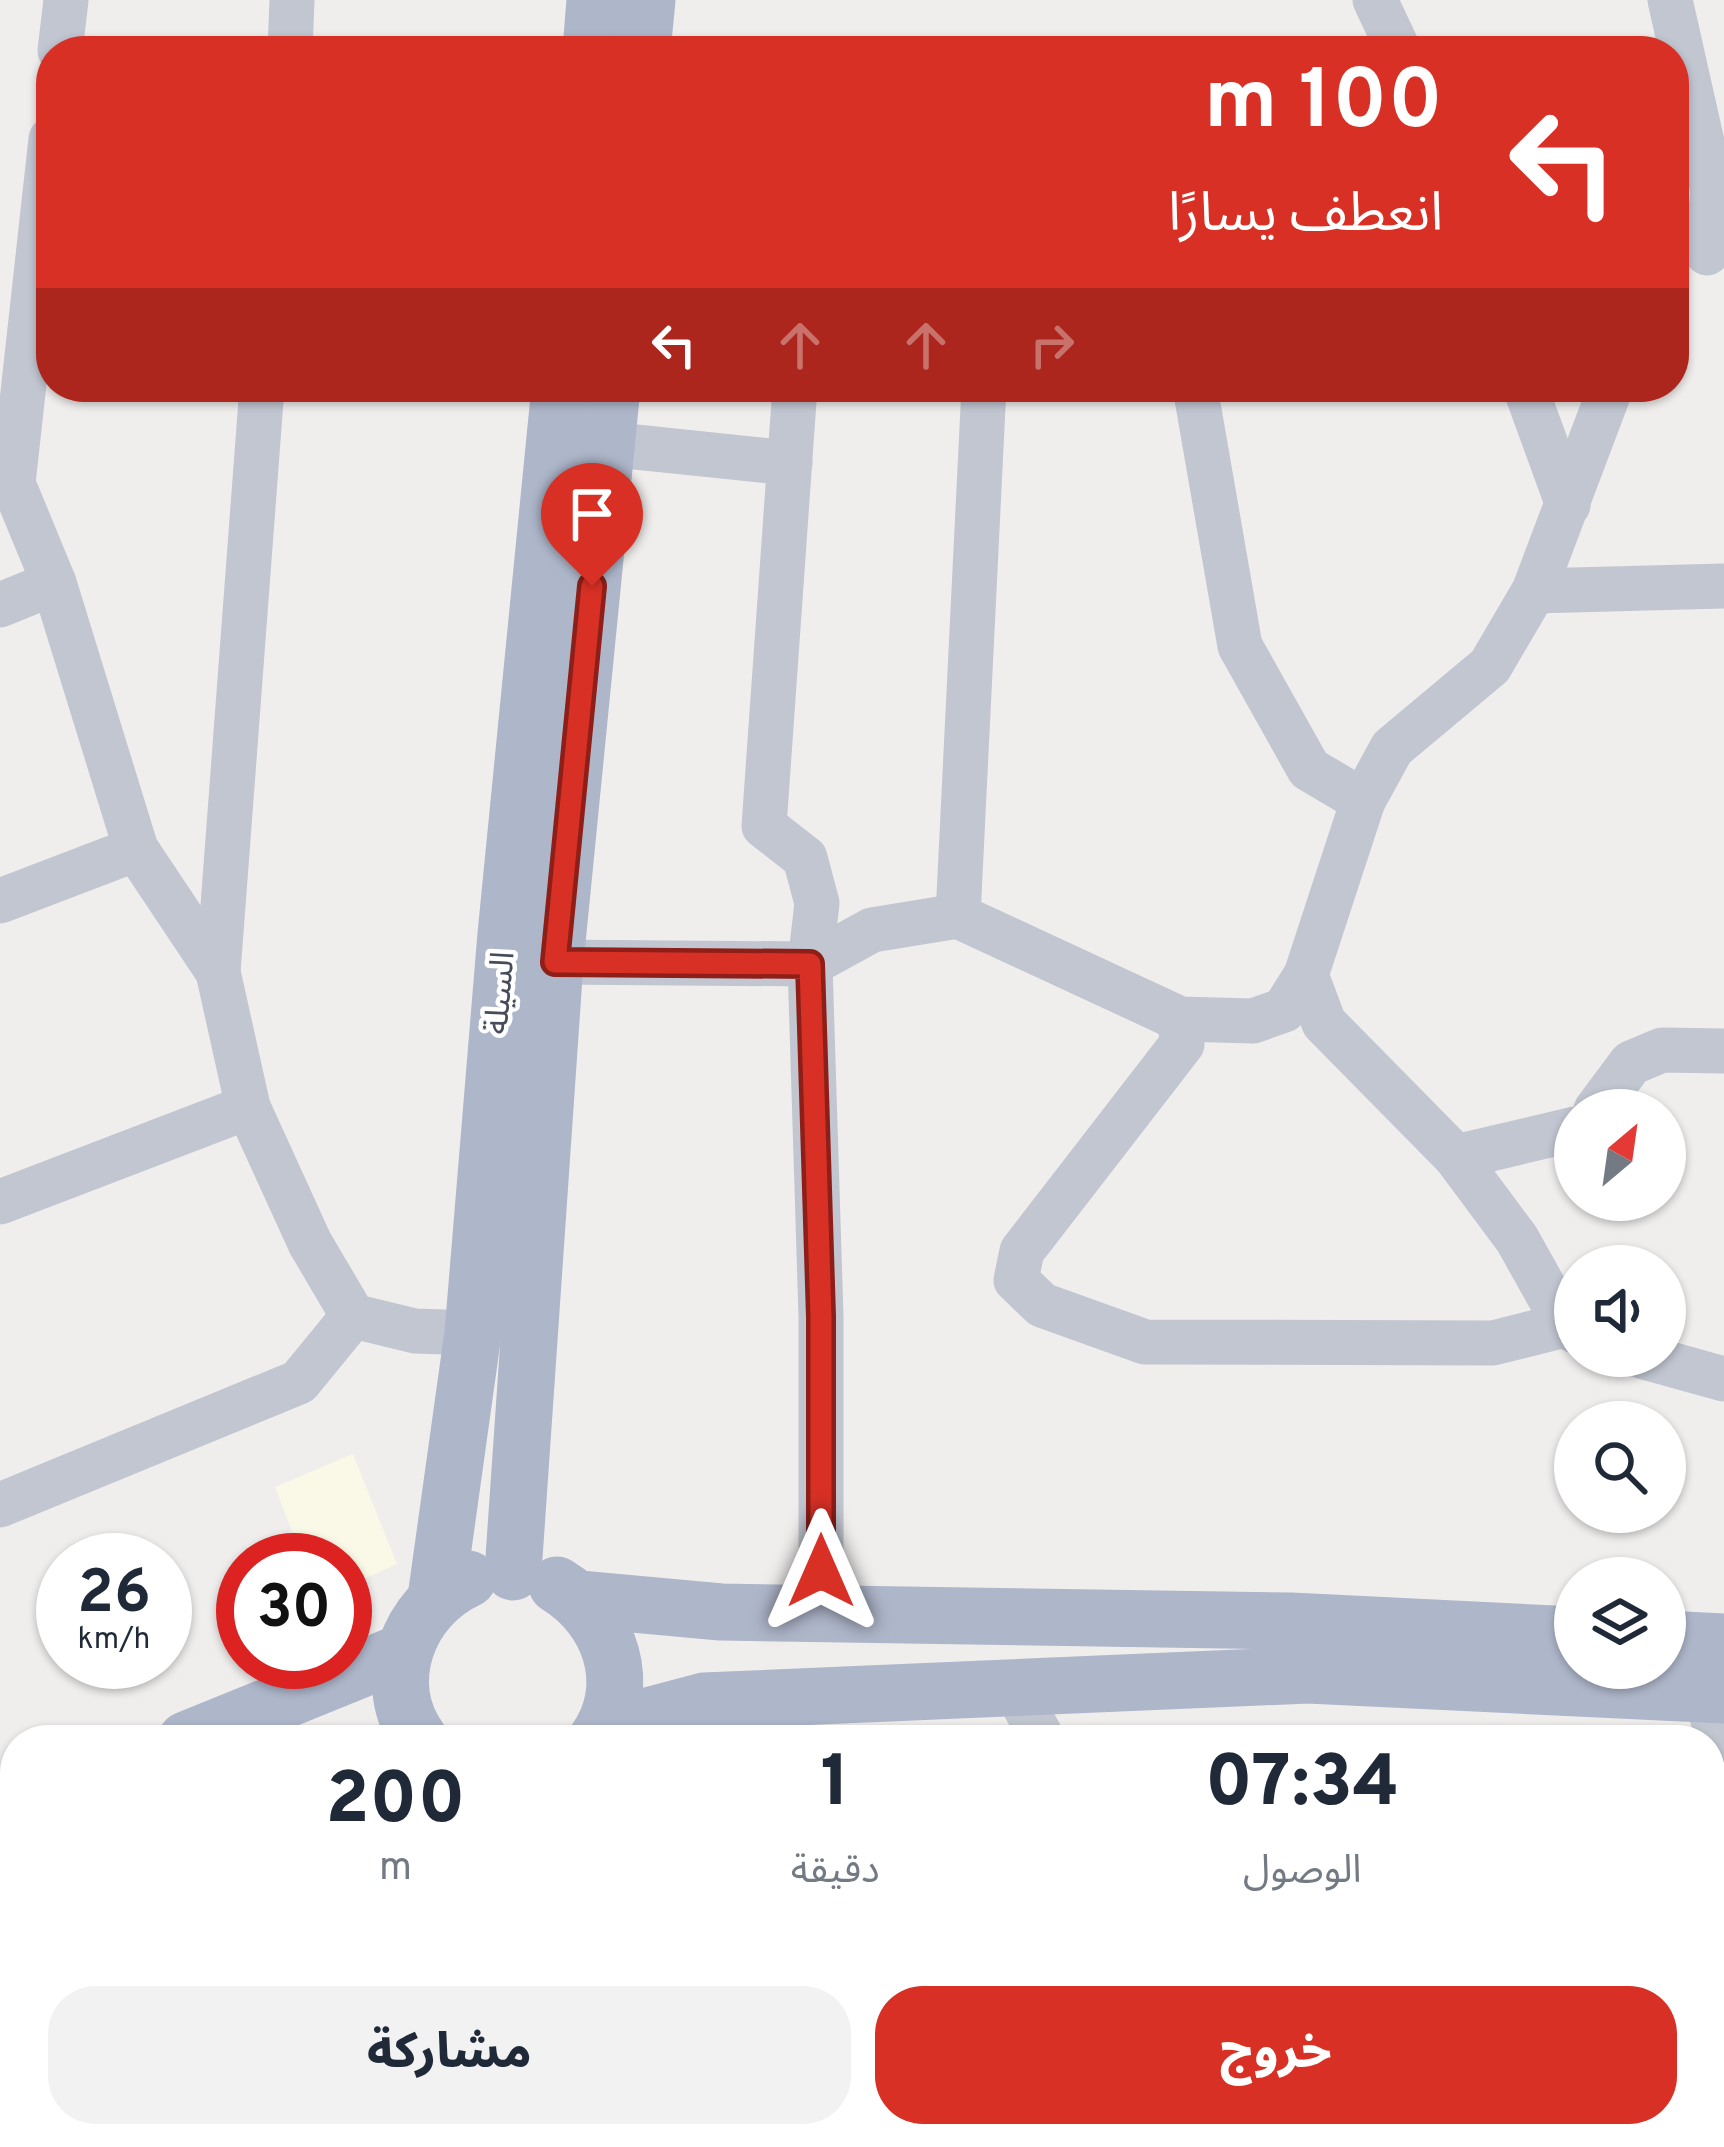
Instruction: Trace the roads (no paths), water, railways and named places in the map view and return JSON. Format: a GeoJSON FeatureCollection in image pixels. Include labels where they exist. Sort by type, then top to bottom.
{"type":"FeatureCollection","features":[{"type":"Feature","properties":{"kind":"main road"},"geometry":{"type":"LineString","coordinates":[[592,36],[595,0]]}},
{"type":"Feature","properties":{"kind":"main road"},"geometry":{"type":"LineString","coordinates":[[643,36],[646,0]]}},
{"type":"Feature","properties":{"kind":"main road","name":"السيلة"},"geometry":{"type":"LineString","coordinates":[[436,1598],[473,1333],[506,934],[559,402]]}},
{"type":"Feature","properties":{"kind":"main road","name":"السيلة"},"geometry":{"type":"LineString","coordinates":[[513,1572],[555,962],[611,402]]}},
{"type":"Feature","properties":{"kind":"main road"},"geometry":{"type":"LineString","coordinates":[[406,1725],[400,1680],[403,1652],[416,1623],[436,1598],[484,1573],[513,1572],[548,1580],[579,1599],[602,1625],[614,1658],[615,1693],[604,1725]]}},
{"type":"Feature","properties":{"kind":"main road"},"geometry":{"type":"LineString","coordinates":[[579,1599],[722,1612],[1292,1621],[1554,1634]]}},
{"type":"Feature","properties":{"kind":"main road"},"geometry":{"type":"LineString","coordinates":[[223,1725],[403,1652]]}},
{"type":"Feature","properties":{"kind":"main road"},"geometry":{"type":"LineString","coordinates":[[1686,1654],[1718,1677]]}},
{"type":"Feature","properties":{"kind":"main road"},"geometry":{"type":"LineString","coordinates":[[627,1725],[704,1701],[1308,1675],[1718,1677]]}},
{"type":"Feature","properties":{"kind":"street"},"geometry":{"type":"LineString","coordinates":[[62,36],[66,0]]}},
{"type":"Feature","properties":{"kind":"street"},"geometry":{"type":"LineString","coordinates":[[291,36],[292,0]]}},
{"type":"Feature","properties":{"kind":"street"},"geometry":{"type":"LineString","coordinates":[[1375,0],[1393,36]]}},
{"type":"Feature","properties":{"kind":"street"},"geometry":{"type":"LineString","coordinates":[[1670,0],[1674,36]]}},
{"type":"Feature","properties":{"kind":"street"},"geometry":{"type":"LineString","coordinates":[[1689,125],[1713,191],[1702,257]]}},
{"type":"Feature","properties":{"kind":"street"},"geometry":{"type":"LineString","coordinates":[[36,264],[7,467],[54,584],[136,849],[218,972]]}},
{"type":"Feature","properties":{"kind":"street"},"geometry":{"type":"LineString","coordinates":[[261,402],[218,972],[248,1107],[310,1243],[353,1316],[416,1331],[473,1333]]}},
{"type":"Feature","properties":{"kind":"street"},"geometry":{"type":"LineString","coordinates":[[794,402],[764,826],[805,858],[817,903],[810,964],[821,1317],[821,1613]]}},
{"type":"Feature","properties":{"kind":"street"},"geometry":{"type":"LineString","coordinates":[[958,916],[983,402]]}},
{"type":"Feature","properties":{"kind":"street"},"geometry":{"type":"LineString","coordinates":[[1198,402],[1240,646],[1310,769],[1363,801]]}},
{"type":"Feature","properties":{"kind":"street"},"geometry":{"type":"LineString","coordinates":[[1531,402],[1568,505]]}},
{"type":"Feature","properties":{"kind":"street"},"geometry":{"type":"LineString","coordinates":[[555,962],[810,964],[872,930],[958,916],[1180,1019],[1253,1022],[1284,1010],[1306,975],[1363,801],[1392,748],[1490,666],[1534,591],[1606,402]]}},
{"type":"Feature","properties":{"kind":"street"},"geometry":{"type":"LineString","coordinates":[[607,444],[790,463]]}},
{"type":"Feature","properties":{"kind":"street"},"geometry":{"type":"LineString","coordinates":[[0,605],[54,584]]}},
{"type":"Feature","properties":{"kind":"street"},"geometry":{"type":"LineString","coordinates":[[1534,591],[1724,586]]}},
{"type":"Feature","properties":{"kind":"street"},"geometry":{"type":"LineString","coordinates":[[0,901],[136,849]]}},
{"type":"Feature","properties":{"kind":"street"},"geometry":{"type":"LineString","coordinates":[[1306,975],[1324,1023],[1456,1157],[1517,1239],[1554,1301]]}},
{"type":"Feature","properties":{"kind":"street"},"geometry":{"type":"LineString","coordinates":[[1180,1019],[1182,1043],[1022,1251],[1016,1280],[1042,1306],[1144,1342],[1493,1343],[1554,1331]]}},
{"type":"Feature","properties":{"kind":"street"},"geometry":{"type":"LineString","coordinates":[[1611,1089],[1630,1063],[1661,1050],[1724,1051]]}},
{"type":"Feature","properties":{"kind":"street"},"geometry":{"type":"LineString","coordinates":[[0,1202],[248,1107]]}},
{"type":"Feature","properties":{"kind":"street"},"geometry":{"type":"LineString","coordinates":[[1456,1157],[1554,1134]]}},
{"type":"Feature","properties":{"kind":"street"},"geometry":{"type":"LineString","coordinates":[[0,1505],[299,1382],[353,1316]]}},
{"type":"Feature","properties":{"kind":"street"},"geometry":{"type":"LineString","coordinates":[[1686,1368],[1724,1379]]}},
{"type":"Feature","properties":{"kind":"street"},"geometry":{"type":"LineString","coordinates":[[1718,1677],[1721,1725]]}},
{"type":"Feature","properties":{"kind":"street"},"geometry":{"type":"LineString","coordinates":[[1014,1688],[1035,1725]]}}]}
